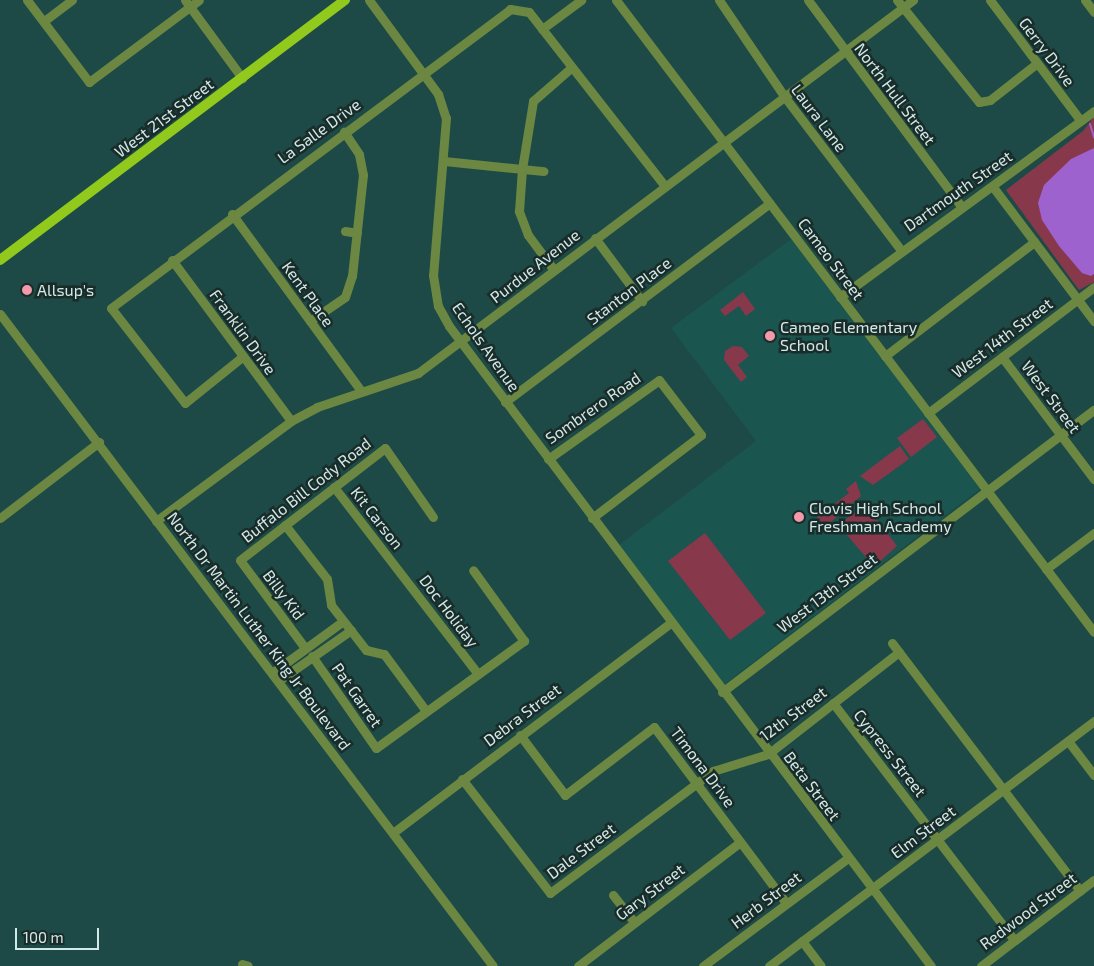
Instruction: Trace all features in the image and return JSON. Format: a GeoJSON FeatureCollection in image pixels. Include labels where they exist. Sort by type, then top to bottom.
{"type":"FeatureCollection","features":[{"type":"Feature","properties":{"kind":"main road","name":"West 21st Street"},"geometry":{"type":"LineString","coordinates":[[0,260],[345,0]]}},
{"type":"Feature","properties":{"kind":"street"},"geometry":{"type":"LineString","coordinates":[[27,0],[89,82],[187,3],[199,0]]}},
{"type":"Feature","properties":{"kind":"street"},"geometry":{"type":"LineString","coordinates":[[44,21],[72,0]]}},
{"type":"Feature","properties":{"kind":"street","name":"Echols Avenue"},"geometry":{"type":"LineString","coordinates":[[369,0],[438,94],[446,118],[444,161],[433,276],[438,306],[460,342],[669,624]]}},
{"type":"Feature","properties":{"kind":"street"},"geometry":{"type":"LineString","coordinates":[[542,29],[580,0]]}},
{"type":"Feature","properties":{"kind":"street","name":"Cameo Street"},"geometry":{"type":"LineString","coordinates":[[616,0],[1094,632]]}},
{"type":"Feature","properties":{"kind":"street","name":"Laura Lane"},"geometry":{"type":"LineString","coordinates":[[719,0],[784,96],[901,250]]}},
{"type":"Feature","properties":{"kind":"street","name":"North Hull Street"},"geometry":{"type":"LineString","coordinates":[[808,0],[844,52],[960,205]]}},
{"type":"Feature","properties":{"kind":"street","name":"Purdue Avenue"},"geometry":{"type":"LineString","coordinates":[[156,521],[291,420],[361,391],[418,373],[844,52],[900,4],[913,0]]}},
{"type":"Feature","properties":{"kind":"street","name":"Gerry Drive"},"geometry":{"type":"LineString","coordinates":[[990,0],[1036,64],[1081,121]]}},
{"type":"Feature","properties":{"kind":"street"},"geometry":{"type":"LineString","coordinates":[[1085,0],[1094,12]]}},
{"type":"Feature","properties":{"kind":"street"},"geometry":{"type":"LineString","coordinates":[[187,3],[242,78]]}},
{"type":"Feature","properties":{"kind":"street"},"geometry":{"type":"LineString","coordinates":[[900,4],[979,102],[990,100],[1036,64]]}},
{"type":"Feature","properties":{"kind":"street","name":"La Salle Drive"},"geometry":{"type":"LineString","coordinates":[[242,357],[184,403],[111,308],[232,214],[510,9],[529,12],[665,186]]}},
{"type":"Feature","properties":{"kind":"street"},"geometry":{"type":"LineString","coordinates":[[554,270],[528,235],[519,211],[522,169],[533,102],[571,68]]}},
{"type":"Feature","properties":{"kind":"street","name":"Dartmouth Street"},"geometry":{"type":"LineString","coordinates":[[840,297],[960,205],[993,187],[1094,110]]}},
{"type":"Feature","properties":{"kind":"street"},"geometry":{"type":"LineString","coordinates":[[310,321],[345,297],[352,276],[363,175],[359,154],[344,132]]}},
{"type":"Feature","properties":{"kind":"street"},"geometry":{"type":"LineString","coordinates":[[444,161],[543,171]]}},
{"type":"Feature","properties":{"kind":"street"},"geometry":{"type":"LineString","coordinates":[[993,187],[1094,321]]}},
{"type":"Feature","properties":{"kind":"street","name":"Stanton Place"},"geometry":{"type":"LineString","coordinates":[[505,402],[770,203]]}},
{"type":"Feature","properties":{"kind":"street","name":"Kent Place"},"geometry":{"type":"LineString","coordinates":[[232,214],[361,391]]}},
{"type":"Feature","properties":{"kind":"street"},"geometry":{"type":"LineString","coordinates":[[346,231],[357,233]]}},
{"type":"Feature","properties":{"kind":"street"},"geometry":{"type":"LineString","coordinates":[[595,238],[642,300]]}},
{"type":"Feature","properties":{"kind":"street"},"geometry":{"type":"LineString","coordinates":[[885,356],[1034,242]]}},
{"type":"Feature","properties":{"kind":"street","name":"Franklin Drive"},"geometry":{"type":"LineString","coordinates":[[172,260],[242,357],[291,420]]}},
{"type":"Feature","properties":{"kind":"street","name":"West 14th Street"},"geometry":{"type":"LineString","coordinates":[[928,413],[1094,287]]}},
{"type":"Feature","properties":{"kind":"street","name":"North Dr Martin Luther King Jr Boulevard"},"geometry":{"type":"LineString","coordinates":[[0,314],[394,832],[493,966]]}},
{"type":"Feature","properties":{"kind":"street","name":"West Street"},"geometry":{"type":"LineString","coordinates":[[1002,357],[1094,479]]}},
{"type":"Feature","properties":{"kind":"street","name":"Sombrero Road"},"geometry":{"type":"LineString","coordinates":[[548,459],[659,380],[701,435],[592,518]]}},
{"type":"Feature","properties":{"kind":"street","name":"West 13th Street"},"geometry":{"type":"LineString","coordinates":[[722,692],[987,491],[1062,437],[1094,410]]}},
{"type":"Feature","properties":{"kind":"street"},"geometry":{"type":"LineString","coordinates":[[0,518],[99,442]]}},
{"type":"Feature","properties":{"kind":"street","name":"Buffalo Bill Cody Road"},"geometry":{"type":"LineString","coordinates":[[240,560],[385,448],[433,517]]}},
{"type":"Feature","properties":{"kind":"street","name":"Kit Carson"},"geometry":{"type":"LineString","coordinates":[[334,487],[396,567]]}},
{"type":"Feature","properties":{"kind":"street"},"geometry":{"type":"LineString","coordinates":[[285,525],[327,579],[331,605],[343,621],[376,655],[384,654],[426,711],[524,641],[473,570]]}},
{"type":"Feature","properties":{"kind":"street"},"geometry":{"type":"LineString","coordinates":[[1046,569],[1094,533]]}},
{"type":"Feature","properties":{"kind":"street","name":"Billy Kid"},"geometry":{"type":"LineString","coordinates":[[240,560],[305,648]]}},
{"type":"Feature","properties":{"kind":"street","name":"Doc Holiday"},"geometry":{"type":"LineString","coordinates":[[396,567],[478,674]]}},
{"type":"Feature","properties":{"kind":"street"},"geometry":{"type":"LineString","coordinates":[[272,673],[343,621]]}},
{"type":"Feature","properties":{"kind":"street","name":"Beta Street"},"geometry":{"type":"LineString","coordinates":[[669,624],[931,966]]}},
{"type":"Feature","properties":{"kind":"street","name":"Debra Street"},"geometry":{"type":"LineString","coordinates":[[394,832],[669,624]]}},
{"type":"Feature","properties":{"kind":"street"},"geometry":{"type":"LineString","coordinates":[[278,681],[351,630]]}},
{"type":"Feature","properties":{"kind":"street"},"geometry":{"type":"LineString","coordinates":[[892,644],[1080,891]]}},
{"type":"Feature","properties":{"kind":"street","name":"12th Street"},"geometry":{"type":"LineString","coordinates":[[696,782],[713,771],[768,754],[899,652]]}},
{"type":"Feature","properties":{"kind":"street","name":"Pat Garret"},"geometry":{"type":"LineString","coordinates":[[312,656],[376,748],[426,711]]}},
{"type":"Feature","properties":{"kind":"street","name":"Cypress Street"},"geometry":{"type":"LineString","coordinates":[[833,703],[1014,940]]}},
{"type":"Feature","properties":{"kind":"street","name":"Elm Street"},"geometry":{"type":"LineString","coordinates":[[769,966],[1094,721]]}},
{"type":"Feature","properties":{"kind":"street","name":"Timona Drive"},"geometry":{"type":"LineString","coordinates":[[520,735],[566,795],[654,728],[786,903]]}},
{"type":"Feature","properties":{"kind":"street"},"geometry":{"type":"LineString","coordinates":[[1068,740],[1094,775]]}},
{"type":"Feature","properties":{"kind":"street","name":"Dale Street"},"geometry":{"type":"LineString","coordinates":[[462,779],[550,893],[696,782]]}},
{"type":"Feature","properties":{"kind":"street","name":"Gary Street"},"geometry":{"type":"LineString","coordinates":[[578,966],[740,842]]}},
{"type":"Feature","properties":{"kind":"street","name":"Herb Street"},"geometry":{"type":"LineString","coordinates":[[703,966],[848,858]]}},
{"type":"Feature","properties":{"kind":"street","name":"Redwood Street"},"geometry":{"type":"LineString","coordinates":[[981,966],[1094,880]]}},
{"type":"Feature","properties":{"kind":"street"},"geometry":{"type":"LineString","coordinates":[[613,895],[634,922]]}},
{"type":"Feature","properties":{"kind":"street"},"geometry":{"type":"LineString","coordinates":[[802,941],[821,966]]}},
{"type":"Feature","properties":{"kind":"shaded area"},"geometry":{"type":"Polygon","coordinates":[[[1094,117],[1094,282],[1079,290],[1006,190],[1083,131],[1094,117]]]}},
{"type":"Feature","properties":{"kind":"shaded area"},"geometry":{"type":"Polygon","coordinates":[[[1094,148],[1094,274],[1091,276],[1082,273],[1059,246],[1042,220],[1038,203],[1044,185],[1071,159],[1094,148]]]}},
{"type":"Feature","properties":{"kind":"shaded area","name":"Clovis High School Freshman Academy"},"geometry":{"type":"Polygon","coordinates":[[[791,239],[980,489],[722,686],[619,545],[756,441],[671,328],[791,239]]]}},
{"type":"Feature","properties":{"kind":"shaded area"},"geometry":{"type":"Polygon","coordinates":[[[743,292],[755,309],[746,316],[739,306],[725,316],[720,310],[743,292]]]}},
{"type":"Feature","properties":{"kind":"shaded area"},"geometry":{"type":"Polygon","coordinates":[[[733,346],[742,347],[749,356],[738,365],[747,377],[741,382],[724,360],[725,351],[733,346]]]}},
{"type":"Feature","properties":{"kind":"shaded area"},"geometry":{"type":"Polygon","coordinates":[[[923,419],[937,437],[911,457],[897,438],[923,419]]]}},
{"type":"Feature","properties":{"kind":"shaded area"},"geometry":{"type":"Polygon","coordinates":[[[900,446],[909,459],[873,485],[860,476],[900,446]]]}},
{"type":"Feature","properties":{"kind":"shaded area"},"geometry":{"type":"Polygon","coordinates":[[[856,481],[861,496],[825,527],[817,517],[849,493],[846,489],[856,481]]]}},
{"type":"Feature","properties":{"kind":"shaded area"},"geometry":{"type":"Polygon","coordinates":[[[861,508],[869,509],[897,546],[874,567],[842,529],[845,520],[861,508]]]}},
{"type":"Feature","properties":{"kind":"shaded area"},"geometry":{"type":"Polygon","coordinates":[[[705,533],[766,613],[730,640],[668,561],[705,533]]]}},
{"type":"Feature","properties":{"kind":"waterway"},"geometry":{"type":"LineString","coordinates":[[1090,124],[1094,137]]}},
{"type":"Feature","properties":{"kind":"place","name":"Allsup's"},"geometry":{"type":"Point","coordinates":[27,290]}},
{"type":"Feature","properties":{"kind":"place","name":"Cameo Elementary School"},"geometry":{"type":"Point","coordinates":[770,336]}},
{"type":"Feature","properties":{"kind":"place","name":"Clovis High School Freshman Academy"},"geometry":{"type":"Point","coordinates":[799,517]}}]}
